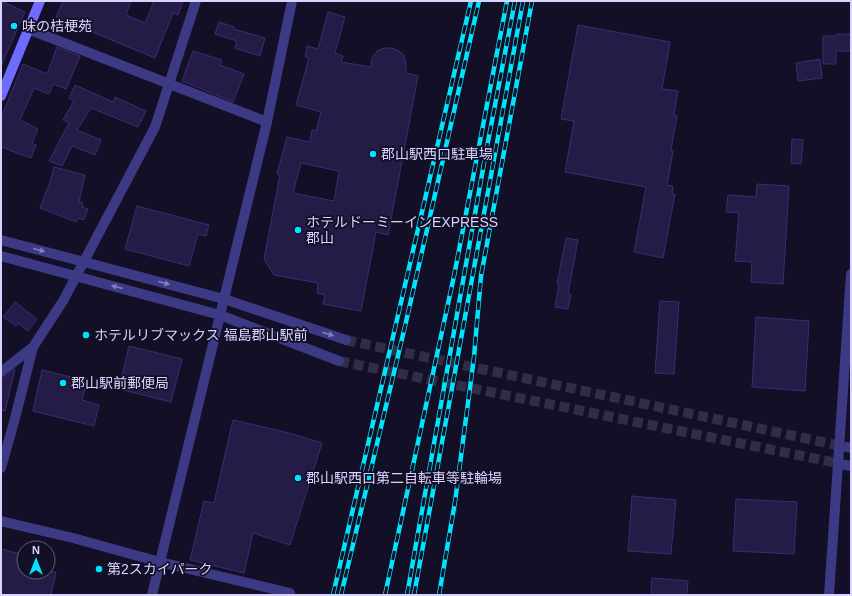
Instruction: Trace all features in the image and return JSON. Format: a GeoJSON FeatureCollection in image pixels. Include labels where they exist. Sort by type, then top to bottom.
{"type":"FeatureCollection","features":[{"type":"Feature","properties":{"kind":"main road"},"geometry":{"type":"LineString","coordinates":[[1,96],[40,1]]}},
{"type":"Feature","properties":{"kind":"street"},"geometry":{"type":"LineString","coordinates":[[1,372],[33,346],[63,301],[155,127],[196,1]]}},
{"type":"Feature","properties":{"kind":"street"},"geometry":{"type":"LineString","coordinates":[[152,595],[266,122],[292,1]]}},
{"type":"Feature","properties":{"kind":"street"},"geometry":{"type":"LineString","coordinates":[[28,29],[168,85],[266,122]]}},
{"type":"Feature","properties":{"kind":"street"},"geometry":{"type":"LineString","coordinates":[[1,240],[224,299],[346,340]]}},
{"type":"Feature","properties":{"kind":"street"},"geometry":{"type":"LineString","coordinates":[[1,256],[220,315],[339,361]]}},
{"type":"Feature","properties":{"kind":"street"},"geometry":{"type":"LineString","coordinates":[[829,595],[851,274]]}},
{"type":"Feature","properties":{"kind":"street"},"geometry":{"type":"LineString","coordinates":[[1,468],[33,346]]}},
{"type":"Feature","properties":{"kind":"street"},"geometry":{"type":"LineString","coordinates":[[1,521],[74,538],[160,562],[290,593]]}},
{"type":"Feature","properties":{"kind":"building"},"geometry":{"type":"Polygon","coordinates":[[[1,1],[25,12],[1,66],[1,1]]]}},
{"type":"Feature","properties":{"kind":"building"},"geometry":{"type":"Polygon","coordinates":[[[63,1],[131,1],[126,15],[145,23],[154,1],[183,1],[178,15],[173,13],[155,58],[56,17],[63,1]]]}},
{"type":"Feature","properties":{"kind":"building"},"geometry":{"type":"Polygon","coordinates":[[[328,12],[345,17],[335,53],[343,56],[341,62],[371,67],[372,58],[378,50],[392,48],[404,55],[406,73],[418,76],[388,235],[376,232],[361,311],[323,304],[325,295],[317,293],[318,283],[274,275],[264,259],[280,175],[277,174],[287,137],[310,142],[312,130],[316,131],[321,112],[296,105],[309,58],[305,57],[307,46],[318,49],[328,12]],[[301,163],[293,193],[334,201],[339,171],[301,163]]]}},
{"type":"Feature","properties":{"kind":"building"},"geometry":{"type":"Polygon","coordinates":[[[219,22],[234,27],[234,29],[265,38],[260,56],[235,48],[237,41],[215,34],[219,22]]]}},
{"type":"Feature","properties":{"kind":"building"},"geometry":{"type":"Polygon","coordinates":[[[578,25],[670,42],[662,89],[678,91],[674,115],[677,116],[671,150],[673,151],[667,185],[673,186],[672,194],[675,194],[663,258],[634,252],[646,187],[565,172],[574,121],[561,119],[578,25]]]}},
{"type":"Feature","properties":{"kind":"building"},"geometry":{"type":"Polygon","coordinates":[[[837,34],[851,34],[851,51],[836,51],[836,64],[823,64],[823,36],[837,36],[837,34]]]}},
{"type":"Feature","properties":{"kind":"building"},"geometry":{"type":"Polygon","coordinates":[[[57,47],[80,56],[66,89],[53,84],[49,94],[34,88],[20,120],[38,129],[32,143],[36,145],[31,158],[1,147],[1,118],[23,64],[47,74],[57,47]]]}},
{"type":"Feature","properties":{"kind":"building"},"geometry":{"type":"Polygon","coordinates":[[[193,51],[222,60],[220,65],[244,74],[233,102],[182,81],[193,51]]]}},
{"type":"Feature","properties":{"kind":"building"},"geometry":{"type":"Polygon","coordinates":[[[820,59],[822,78],[798,81],[796,63],[820,59]]]}},
{"type":"Feature","properties":{"kind":"building"},"geometry":{"type":"Polygon","coordinates":[[[75,85],[113,102],[115,97],[146,111],[138,127],[91,108],[77,130],[101,140],[95,155],[72,146],[62,166],[49,161],[69,123],[63,120],[74,101],[69,98],[75,85]]]}},
{"type":"Feature","properties":{"kind":"building"},"geometry":{"type":"Polygon","coordinates":[[[792,139],[803,140],[801,164],[791,163],[792,139]]]}},
{"type":"Feature","properties":{"kind":"building"},"geometry":{"type":"Polygon","coordinates":[[[54,167],[85,175],[79,202],[83,203],[82,207],[88,209],[84,220],[78,218],[76,222],[40,208],[54,167]]]}},
{"type":"Feature","properties":{"kind":"building"},"geometry":{"type":"Polygon","coordinates":[[[757,184],[789,186],[783,284],[751,282],[752,262],[735,261],[739,213],[726,212],[728,195],[756,197],[757,184]]]}},
{"type":"Feature","properties":{"kind":"building"},"geometry":{"type":"Polygon","coordinates":[[[137,206],[209,225],[206,236],[198,234],[189,266],[125,249],[137,206]]]}},
{"type":"Feature","properties":{"kind":"building"},"geometry":{"type":"Polygon","coordinates":[[[566,238],[578,240],[568,294],[571,294],[568,309],[555,307],[559,284],[557,284],[566,238]]]}},
{"type":"Feature","properties":{"kind":"building"},"geometry":{"type":"Polygon","coordinates":[[[660,301],[679,302],[674,374],[655,373],[660,301]]]}},
{"type":"Feature","properties":{"kind":"building"},"geometry":{"type":"Polygon","coordinates":[[[15,302],[37,319],[28,331],[18,323],[16,326],[3,317],[15,302]]]}},
{"type":"Feature","properties":{"kind":"building"},"geometry":{"type":"Polygon","coordinates":[[[756,317],[809,321],[805,391],[752,387],[756,317]]]}},
{"type":"Feature","properties":{"kind":"building"},"geometry":{"type":"Polygon","coordinates":[[[129,346],[182,359],[171,402],[119,389],[129,346]]]}},
{"type":"Feature","properties":{"kind":"building"},"geometry":{"type":"Polygon","coordinates":[[[15,369],[5,411],[1,410],[1,380],[15,369]]]}},
{"type":"Feature","properties":{"kind":"building"},"geometry":{"type":"Polygon","coordinates":[[[42,370],[87,381],[82,400],[99,405],[94,426],[33,411],[42,370]]]}},
{"type":"Feature","properties":{"kind":"building"},"geometry":{"type":"Polygon","coordinates":[[[233,420],[289,433],[322,443],[290,545],[253,533],[244,573],[190,560],[204,501],[214,503],[233,420]]]}},
{"type":"Feature","properties":{"kind":"building"},"geometry":{"type":"Polygon","coordinates":[[[632,496],[676,500],[671,554],[628,551],[632,496]]]}},
{"type":"Feature","properties":{"kind":"building"},"geometry":{"type":"Polygon","coordinates":[[[736,499],[797,502],[794,554],[733,551],[736,499]]]}},
{"type":"Feature","properties":{"kind":"building"},"geometry":{"type":"Polygon","coordinates":[[[1,549],[16,553],[16,580],[54,580],[51,595],[1,595],[1,549]]]}},
{"type":"Feature","properties":{"kind":"building"},"geometry":{"type":"Polygon","coordinates":[[[652,578],[688,581],[687,595],[651,595],[652,578]]]}},
{"type":"Feature","properties":{"kind":"tunnel"},"geometry":{"type":"LineString","coordinates":[[346,340],[846,447]]}},
{"type":"Feature","properties":{"kind":"tunnel"},"geometry":{"type":"LineString","coordinates":[[339,361],[846,465]]}},
{"type":"Feature","properties":{"kind":"railway"},"geometry":{"type":"LineString","coordinates":[[333,595],[471,1]]}},
{"type":"Feature","properties":{"kind":"railway"},"geometry":{"type":"LineString","coordinates":[[341,595],[406,322],[479,1]]}},
{"type":"Feature","properties":{"kind":"railway"},"geometry":{"type":"LineString","coordinates":[[385,595],[454,276],[507,1]]}},
{"type":"Feature","properties":{"kind":"railway"},"geometry":{"type":"LineString","coordinates":[[407,595],[486,152],[515,1]]}},
{"type":"Feature","properties":{"kind":"railway"},"geometry":{"type":"LineString","coordinates":[[414,595],[523,1]]}},
{"type":"Feature","properties":{"kind":"railway"},"geometry":{"type":"LineString","coordinates":[[439,595],[455,502],[474,357],[481,276],[532,1]]}},
{"type":"Feature","properties":{"kind":"place","name":"味の桔梗苑"},"geometry":{"type":"Point","coordinates":[14,26]}},
{"type":"Feature","properties":{"kind":"place","name":"郡山駅西口駐車場"},"geometry":{"type":"Point","coordinates":[373,154]}},
{"type":"Feature","properties":{"kind":"place","name":"ホテルドーミーインEXPRESS 郡山"},"geometry":{"type":"Point","coordinates":[298,230]}},
{"type":"Feature","properties":{"kind":"place","name":"ホテルリブマックス 福島郡山駅前"},"geometry":{"type":"Point","coordinates":[86,335]}},
{"type":"Feature","properties":{"kind":"place","name":"郡山駅前郵便局"},"geometry":{"type":"Point","coordinates":[63,383]}},
{"type":"Feature","properties":{"kind":"place","name":"郡山駅西口第二自転車等駐輪場"},"geometry":{"type":"Point","coordinates":[298,478]}},
{"type":"Feature","properties":{"kind":"place","name":"第2スカイパーク"},"geometry":{"type":"Point","coordinates":[99,569]}}]}
